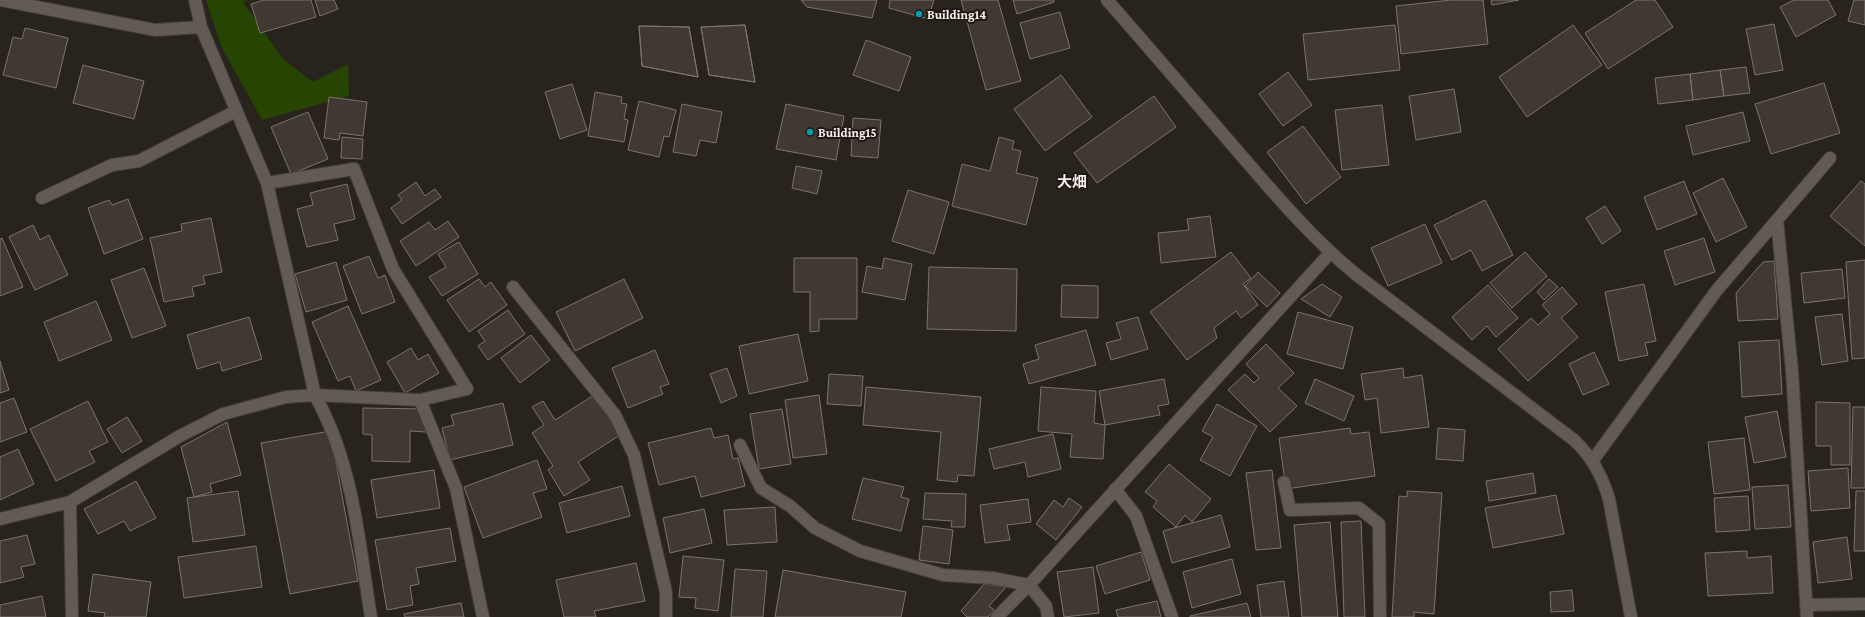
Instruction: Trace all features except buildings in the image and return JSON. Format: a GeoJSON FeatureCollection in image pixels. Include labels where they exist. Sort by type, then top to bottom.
{"type":"FeatureCollection","features":[{"type":"Feature","properties":{"kind":"street"},"geometry":{"type":"LineString","coordinates":[[1,0],[155,30],[200,27]]}},
{"type":"Feature","properties":{"kind":"street"},"geometry":{"type":"LineString","coordinates":[[195,0],[200,27],[267,183],[315,395],[330,424],[341,455],[352,499],[371,617]]}},
{"type":"Feature","properties":{"kind":"street"},"geometry":{"type":"LineString","coordinates":[[1108,0],[1251,167],[1307,230],[1330,252],[1358,276],[1574,440],[1593,460],[1609,499],[1631,617]]}},
{"type":"Feature","properties":{"kind":"street"},"geometry":{"type":"LineString","coordinates":[[42,198],[112,165],[139,161],[236,111]]}},
{"type":"Feature","properties":{"kind":"street"},"geometry":{"type":"LineString","coordinates":[[1593,460],[1613,434],[1669,353],[1717,290],[1830,158]]}},
{"type":"Feature","properties":{"kind":"street"},"geometry":{"type":"LineString","coordinates":[[0,519],[70,502],[180,436],[223,414],[286,397],[315,395],[420,400],[467,389],[393,269],[354,169],[267,183]]}},
{"type":"Feature","properties":{"kind":"street"},"geometry":{"type":"LineString","coordinates":[[1777,220],[1792,371],[1806,611],[1865,604]]}},
{"type":"Feature","properties":{"kind":"street"},"geometry":{"type":"LineString","coordinates":[[997,617],[1028,585],[1330,252]]}},
{"type":"Feature","properties":{"kind":"street"},"geometry":{"type":"LineString","coordinates":[[513,287],[615,415],[634,455],[666,592],[666,617]]}},
{"type":"Feature","properties":{"kind":"street"},"geometry":{"type":"LineString","coordinates":[[420,400],[456,488],[483,617]]}},
{"type":"Feature","properties":{"kind":"street"},"geometry":{"type":"LineString","coordinates":[[740,445],[761,488],[790,506],[816,528],[860,551],[943,575],[992,578],[1028,585],[1046,606],[1048,617]]}},
{"type":"Feature","properties":{"kind":"street"},"geometry":{"type":"LineString","coordinates":[[1284,482],[1290,510],[1359,508],[1379,524],[1380,617]]}},
{"type":"Feature","properties":{"kind":"street"},"geometry":{"type":"LineString","coordinates":[[1115,489],[1136,516],[1172,617]]}},
{"type":"Feature","properties":{"kind":"street"},"geometry":{"type":"LineString","coordinates":[[70,502],[72,617]]}},
{"type":"Feature","properties":{"kind":"green space"},"geometry":{"type":"Polygon","coordinates":[[[206,0],[247,0],[243,2],[283,59],[313,82],[348,64],[349,96],[262,120],[222,48],[206,0]]]}},
{"type":"Feature","properties":{"kind":"place","name":"Building14"},"geometry":{"type":"Point","coordinates":[919,14]}},
{"type":"Feature","properties":{"kind":"place","name":"Building15"},"geometry":{"type":"Point","coordinates":[810,132]}},
{"type":"Feature","properties":{"kind":"district","name":"大畑"},"geometry":{"type":"Point","coordinates":[1072,182]}}]}
